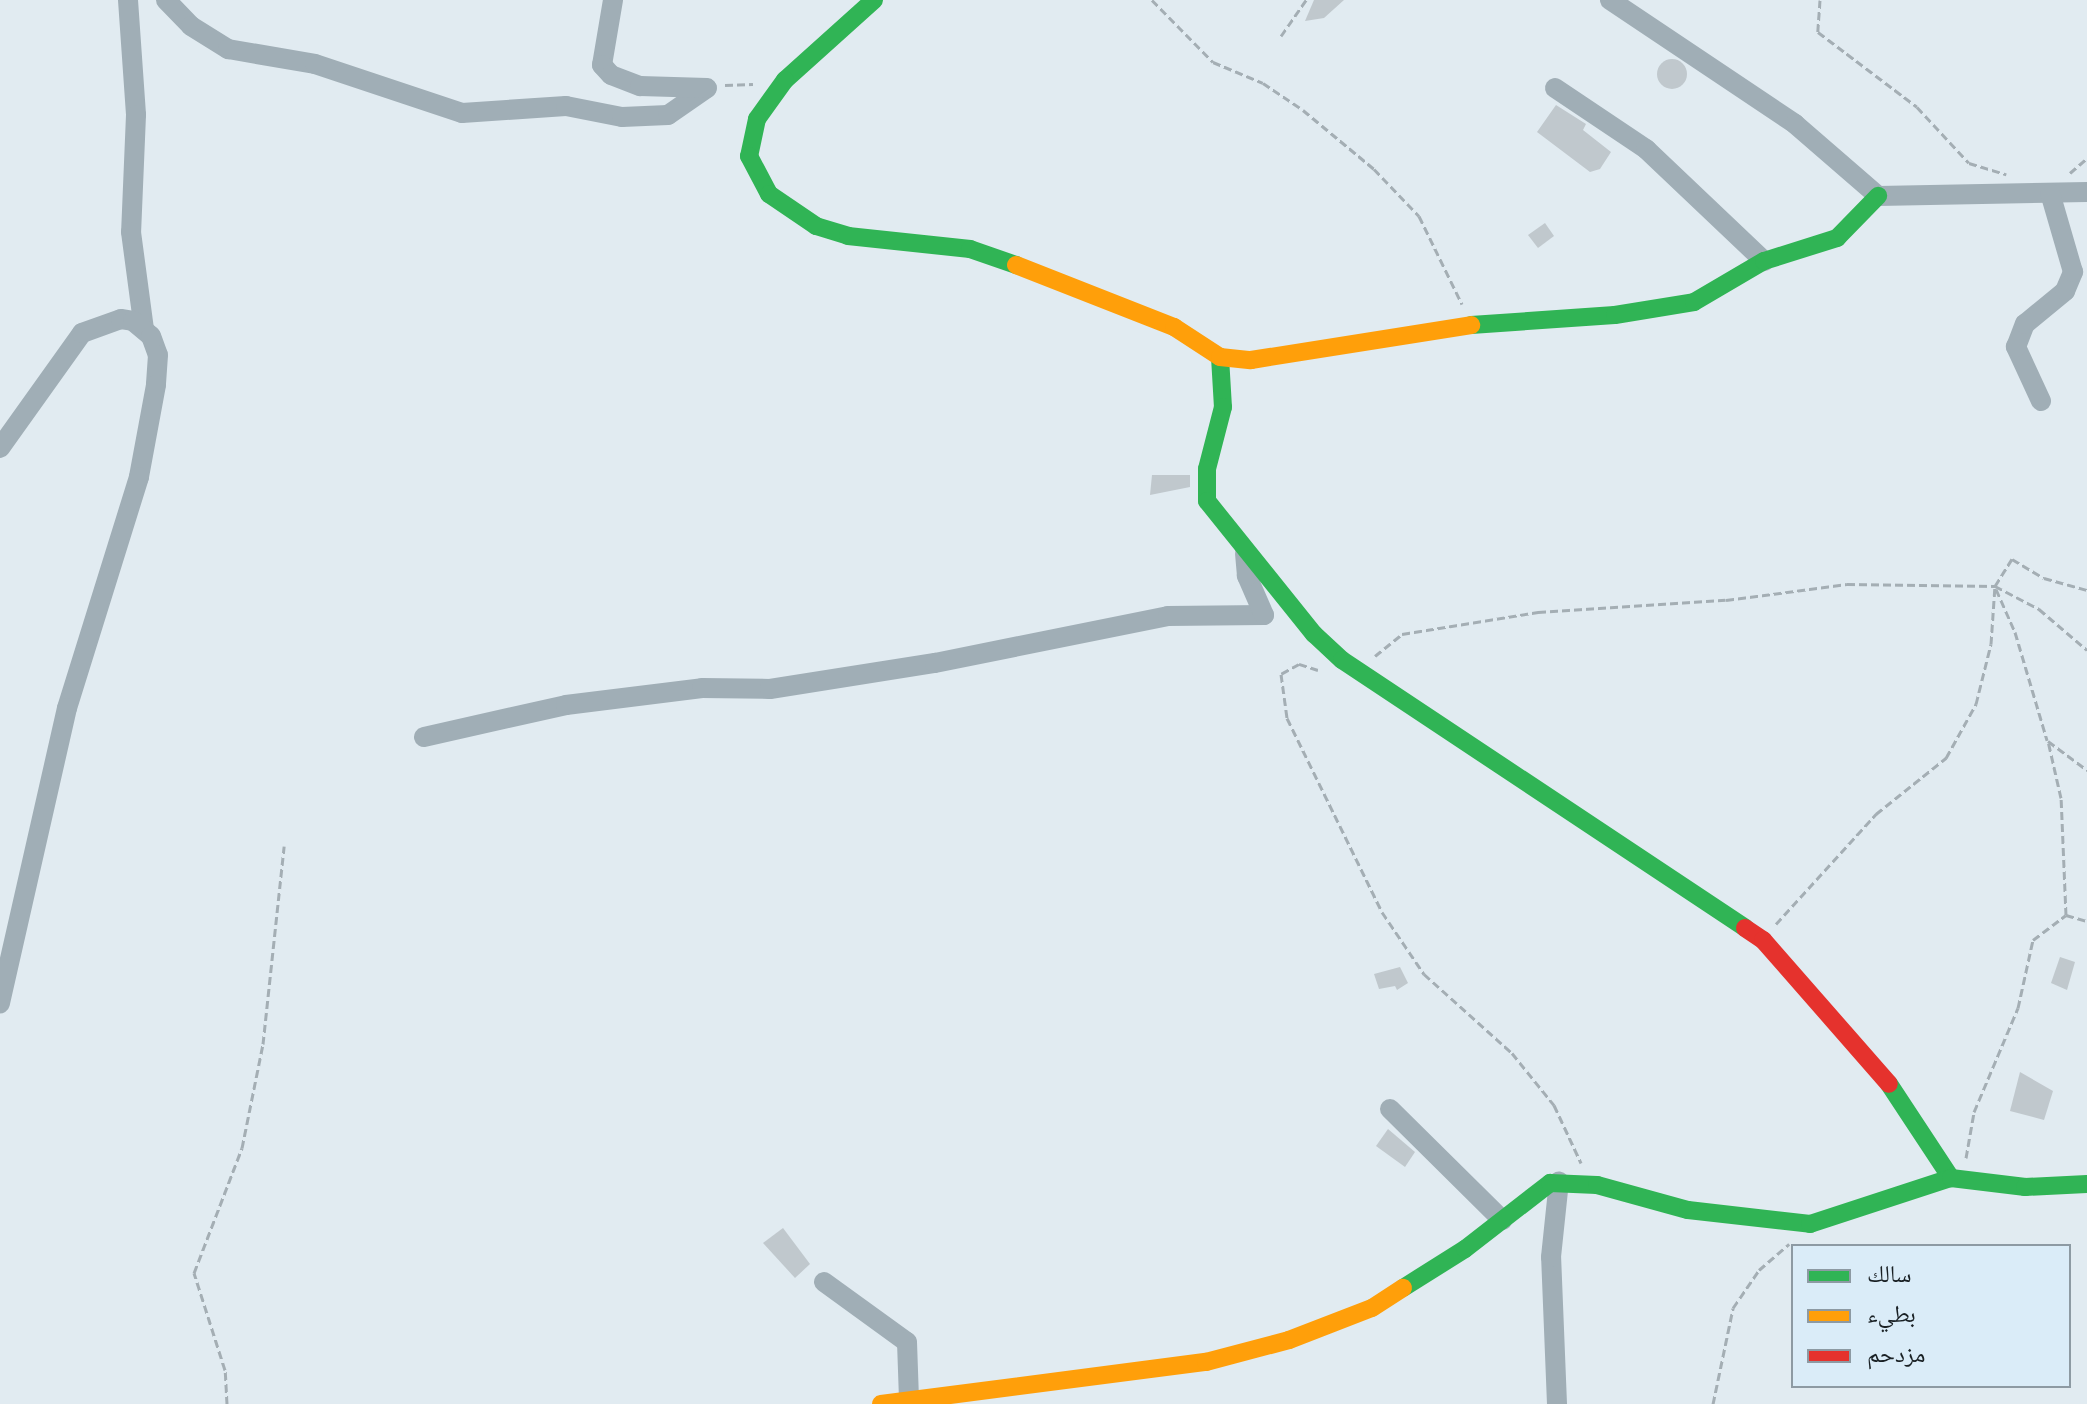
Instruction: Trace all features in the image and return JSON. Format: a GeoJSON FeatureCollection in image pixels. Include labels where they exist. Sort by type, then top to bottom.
{"type":"FeatureCollection","features":[{"type":"Feature","properties":{"kind":"street"},"geometry":{"type":"LineString","coordinates":[[0,1004],[67,708],[139,477],[158,355],[144,329],[131,232],[136,115],[128,0]]}},
{"type":"Feature","properties":{"kind":"street"},"geometry":{"type":"LineString","coordinates":[[166,0],[191,26],[228,49],[315,64],[462,113],[566,106],[622,117],[668,115],[707,88]]}},
{"type":"Feature","properties":{"kind":"street"},"geometry":{"type":"LineString","coordinates":[[613,0],[602,65],[611,75],[640,86],[707,88]]}},
{"type":"Feature","properties":{"kind":"street"},"geometry":{"type":"LineString","coordinates":[[874,0],[785,80],[757,119],[749,156],[769,194],[790,211],[848,236],[970,249],[1161,321],[1200,340],[1220,357],[1251,360],[1474,325],[1615,315],[1694,302],[1764,261],[1837,238],[1878,196]]}},
{"type":"Feature","properties":{"kind":"street"},"geometry":{"type":"LineString","coordinates":[[1610,0],[1795,124],[1878,196],[2087,192]]}},
{"type":"Feature","properties":{"kind":"street"},"geometry":{"type":"LineString","coordinates":[[1555,88],[1646,149],[1764,261]]}},
{"type":"Feature","properties":{"kind":"street"},"geometry":{"type":"LineString","coordinates":[[2041,401],[2016,347],[2025,324],[2065,291],[2073,272],[2050,193]]}},
{"type":"Feature","properties":{"kind":"street"},"geometry":{"type":"LineString","coordinates":[[0,448],[82,333],[111,319],[133,321],[144,329]]}},
{"type":"Feature","properties":{"kind":"street"},"geometry":{"type":"LineString","coordinates":[[1220,357],[1223,407],[1205,492],[1211,510],[1314,634],[1361,671],[1763,940],[1879,1068],[1951,1178]]}},
{"type":"Feature","properties":{"kind":"street"},"geometry":{"type":"LineString","coordinates":[[424,737],[566,705],[702,688],[770,689],[935,663],[1168,616],[1264,615],[1247,576],[1245,553]]}},
{"type":"Feature","properties":{"kind":"street"},"geometry":{"type":"LineString","coordinates":[[1390,1109],[1502,1220]]}},
{"type":"Feature","properties":{"kind":"street"},"geometry":{"type":"LineString","coordinates":[[881,1404],[1206,1362],[1289,1340],[1372,1308],[1465,1249],[1543,1186],[1559,1181],[1585,1183],[1688,1210],[1810,1224],[1951,1178],[2025,1187],[2087,1184]]}},
{"type":"Feature","properties":{"kind":"street"},"geometry":{"type":"LineString","coordinates":[[1557,1404],[1551,1257],[1559,1181]]}},
{"type":"Feature","properties":{"kind":"street"},"geometry":{"type":"LineString","coordinates":[[824,1282],[907,1342],[909,1399]]}},
{"type":"Feature","properties":{"kind":"path"},"geometry":{"type":"LineString","coordinates":[[1152,0],[1213,62],[1263,83],[1303,110],[1374,169],[1419,216],[1474,325]]}},
{"type":"Feature","properties":{"kind":"path"},"geometry":{"type":"LineString","coordinates":[[1281,36],[1306,0]]}},
{"type":"Feature","properties":{"kind":"path"},"geometry":{"type":"LineString","coordinates":[[1820,0],[1818,32],[1917,107],[1969,163],[2020,174]]}},
{"type":"Feature","properties":{"kind":"path"},"geometry":{"type":"LineString","coordinates":[[707,88],[785,80]]}},
{"type":"Feature","properties":{"kind":"path"},"geometry":{"type":"LineString","coordinates":[[2059,173],[2072,173],[2087,158]]}},
{"type":"Feature","properties":{"kind":"path"},"geometry":{"type":"LineString","coordinates":[[1763,940],[1876,814],[1946,758],[1976,704],[1991,644],[1995,586],[2012,559],[2044,578],[2087,590]]}},
{"type":"Feature","properties":{"kind":"path"},"geometry":{"type":"LineString","coordinates":[[1361,671],[1402,634],[1538,612],[1726,600],[1847,584],[1995,586],[2039,609],[2087,650]]}},
{"type":"Feature","properties":{"kind":"path"},"geometry":{"type":"LineString","coordinates":[[1995,586],[2015,632],[2048,741],[2061,798],[2066,915]]}},
{"type":"Feature","properties":{"kind":"path"},"geometry":{"type":"LineString","coordinates":[[1329,672],[1288,666],[1281,674],[1279,688],[1287,718],[1364,878],[1401,946],[1424,974],[1512,1053],[1554,1105],[1580,1154],[1585,1183]]}},
{"type":"Feature","properties":{"kind":"path"},"geometry":{"type":"LineString","coordinates":[[2048,741],[2087,770]]}},
{"type":"Feature","properties":{"kind":"path"},"geometry":{"type":"LineString","coordinates":[[227,1404],[225,1370],[194,1273],[242,1148],[263,1044],[284,846]]}},
{"type":"Feature","properties":{"kind":"path"},"geometry":{"type":"LineString","coordinates":[[2066,915],[2087,921]]}},
{"type":"Feature","properties":{"kind":"path"},"geometry":{"type":"LineString","coordinates":[[1972,1179],[1967,1137],[2023,993],[2033,940],[2066,915]]}},
{"type":"Feature","properties":{"kind":"path"},"geometry":{"type":"LineString","coordinates":[[1713,1404],[1733,1308],[1759,1270],[1810,1224]]}},
{"type":"Feature","properties":{"kind":"building"},"geometry":{"type":"Polygon","coordinates":[[[1314,0],[1344,0],[1324,18],[1305,21],[1314,0]]]}},
{"type":"Feature","properties":{"kind":"building"},"geometry":{"type":"Polygon","coordinates":[[[1672,59],[1683,63],[1687,74],[1683,85],[1672,89],[1661,85],[1657,74],[1661,63],[1672,59]]]}},
{"type":"Feature","properties":{"kind":"building"},"geometry":{"type":"Polygon","coordinates":[[[1556,105],[1586,124],[1583,130],[1611,152],[1600,169],[1590,172],[1537,132],[1556,105]]]}},
{"type":"Feature","properties":{"kind":"building"},"geometry":{"type":"Polygon","coordinates":[[[1545,223],[1554,236],[1538,248],[1528,235],[1545,223]]]}},
{"type":"Feature","properties":{"kind":"building"},"geometry":{"type":"Polygon","coordinates":[[[1152,475],[1190,475],[1190,487],[1150,495],[1152,475]]]}},
{"type":"Feature","properties":{"kind":"building"},"geometry":{"type":"Polygon","coordinates":[[[2060,957],[2075,962],[2067,990],[2051,983],[2060,957]]]}},
{"type":"Feature","properties":{"kind":"building"},"geometry":{"type":"Polygon","coordinates":[[[1400,967],[1408,983],[1397,990],[1395,986],[1379,989],[1374,974],[1400,967]]]}},
{"type":"Feature","properties":{"kind":"building"},"geometry":{"type":"Polygon","coordinates":[[[2020,1072],[2053,1091],[2044,1120],[2010,1111],[2020,1072]]]}},
{"type":"Feature","properties":{"kind":"building"},"geometry":{"type":"Polygon","coordinates":[[[1388,1129],[1415,1152],[1405,1167],[1376,1146],[1388,1129]]]}},
{"type":"Feature","properties":{"kind":"building"},"geometry":{"type":"Polygon","coordinates":[[[783,1228],[810,1264],[795,1278],[763,1243],[783,1228]]]}},
{"type":"Feature","properties":{"kind":"traffic: fast"},"geometry":{"type":"LineString","coordinates":[[874,0],[785,80],[757,119],[749,156],[769,194],[816,226],[848,236],[970,249],[1016,265]]}},
{"type":"Feature","properties":{"kind":"traffic: fast"},"geometry":{"type":"LineString","coordinates":[[1471,325],[1615,315],[1694,302],[1764,261],[1837,238],[1878,196]]}},
{"type":"Feature","properties":{"kind":"traffic: fast"},"geometry":{"type":"LineString","coordinates":[[1220,357],[1223,407],[1207,469],[1207,501],[1314,634],[1342,660],[1745,928]]}},
{"type":"Feature","properties":{"kind":"traffic: fast"},"geometry":{"type":"LineString","coordinates":[[1889,1084],[1951,1178]]}},
{"type":"Feature","properties":{"kind":"traffic: fast"},"geometry":{"type":"LineString","coordinates":[[1403,1288],[1465,1249],[1550,1183],[1597,1185],[1688,1210],[1810,1224],[1951,1178],[2025,1187],[2087,1184]]}},
{"type":"Feature","properties":{"kind":"traffic: slow"},"geometry":{"type":"LineString","coordinates":[[1016,265],[1174,327],[1220,357],[1251,360],[1471,325]]}},
{"type":"Feature","properties":{"kind":"traffic: slow"},"geometry":{"type":"LineString","coordinates":[[881,1404],[1206,1362],[1289,1340],[1372,1308],[1403,1288]]}},
{"type":"Feature","properties":{"kind":"traffic: jam"},"geometry":{"type":"LineString","coordinates":[[1745,928],[1763,940],[1889,1084]]}}]}
